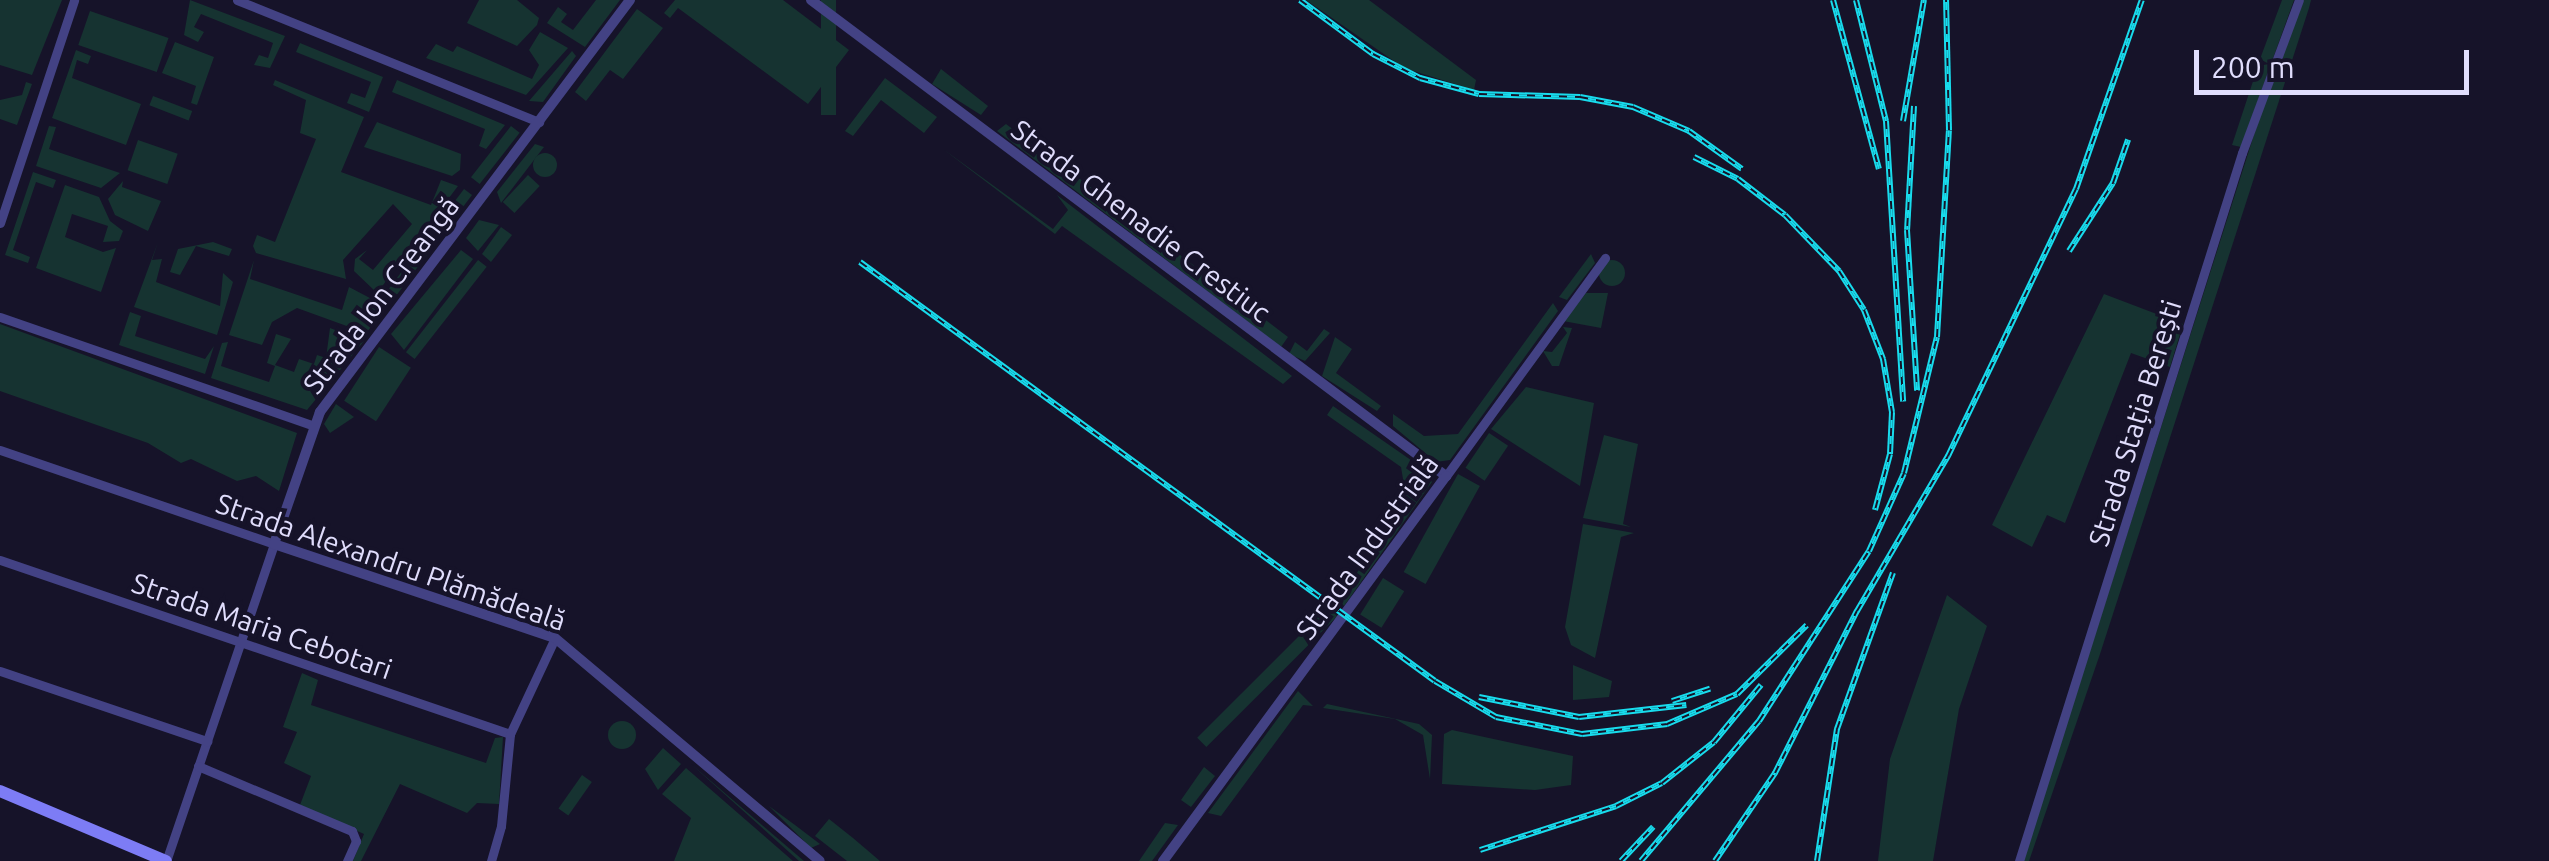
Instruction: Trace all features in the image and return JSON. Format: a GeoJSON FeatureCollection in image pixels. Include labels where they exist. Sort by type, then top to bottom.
{"type":"FeatureCollection","features":[{"type":"Feature","properties":{"kind":"main road"},"geometry":{"type":"LineString","coordinates":[[0,791],[166,861]]}},
{"type":"Feature","properties":{"kind":"street"},"geometry":{"type":"LineString","coordinates":[[0,223],[74,0]]}},
{"type":"Feature","properties":{"kind":"street"},"geometry":{"type":"LineString","coordinates":[[238,0],[539,122]]}},
{"type":"Feature","properties":{"kind":"street","name":"Strada Ion Creangă"},"geometry":{"type":"LineString","coordinates":[[166,861],[314,426],[630,0]]}},
{"type":"Feature","properties":{"kind":"street","name":"Strada Ghenadie Crestiuc"},"geometry":{"type":"LineString","coordinates":[[811,0],[1446,476]]}},
{"type":"Feature","properties":{"kind":"street","name":"Strada Stația Berești"},"geometry":{"type":"LineString","coordinates":[[2019,861],[2242,153],[2299,0]]}},
{"type":"Feature","properties":{"kind":"street","name":"Strada Industrială"},"geometry":{"type":"LineString","coordinates":[[1163,861],[1605,258]]}},
{"type":"Feature","properties":{"kind":"street"},"geometry":{"type":"LineString","coordinates":[[0,317],[314,426]]}},
{"type":"Feature","properties":{"kind":"street","name":"Strada Alexandru Plămădeală"},"geometry":{"type":"LineString","coordinates":[[0,450],[555,638],[820,861]]}},
{"type":"Feature","properties":{"kind":"street","name":"Strada Maria Cebotari"},"geometry":{"type":"LineString","coordinates":[[0,560],[510,734]]}},
{"type":"Feature","properties":{"kind":"street"},"geometry":{"type":"LineString","coordinates":[[490,861],[502,826],[510,734],[555,638]]}},
{"type":"Feature","properties":{"kind":"street"},"geometry":{"type":"LineString","coordinates":[[0,671],[207,741]]}},
{"type":"Feature","properties":{"kind":"street"},"geometry":{"type":"LineString","coordinates":[[198,766],[352,831],[356,841],[348,861]]}},
{"type":"Feature","properties":{"kind":"green space"},"geometry":{"type":"Polygon","coordinates":[[[0,0],[62,0],[32,75],[0,65],[0,0]]]}},
{"type":"Feature","properties":{"kind":"green space"},"geometry":{"type":"Polygon","coordinates":[[[190,0],[285,36],[270,68],[254,65],[259,55],[268,58],[273,43],[201,14],[194,27],[204,32],[198,42],[184,35],[190,0]]]}},
{"type":"Feature","properties":{"kind":"green space"},"geometry":{"type":"Polygon","coordinates":[[[479,0],[517,0],[539,18],[537,25],[517,46],[467,23],[479,0]]]}},
{"type":"Feature","properties":{"kind":"green space"},"geometry":{"type":"Polygon","coordinates":[[[596,0],[620,0],[585,47],[547,23],[558,7],[567,14],[561,22],[573,30],[596,0]]]}},
{"type":"Feature","properties":{"kind":"green space"},"geometry":{"type":"Polygon","coordinates":[[[675,0],[783,0],[849,50],[808,104],[678,8],[670,18],[664,13],[675,0]]]}},
{"type":"Feature","properties":{"kind":"green space"},"geometry":{"type":"Polygon","coordinates":[[[821,0],[836,0],[836,115],[821,115],[821,0]]]}},
{"type":"Feature","properties":{"kind":"green space"},"geometry":{"type":"Polygon","coordinates":[[[1306,0],[1369,0],[1476,80],[1474,90],[1404,68],[1306,0]]]}},
{"type":"Feature","properties":{"kind":"green space"},"geometry":{"type":"Polygon","coordinates":[[[2282,0],[2294,0],[2241,147],[2232,145],[2258,66],[2269,64],[2260,59],[2282,0]]]}},
{"type":"Feature","properties":{"kind":"green space"},"geometry":{"type":"Polygon","coordinates":[[[2303,0],[2311,0],[2309,8],[2100,654],[2029,861],[2023,861],[2267,94],[2303,0]]]}},
{"type":"Feature","properties":{"kind":"green space"},"geometry":{"type":"Polygon","coordinates":[[[637,9],[663,28],[623,79],[610,70],[586,101],[575,92],[637,9]]]}},
{"type":"Feature","properties":{"kind":"green space"},"geometry":{"type":"Polygon","coordinates":[[[90,11],[168,38],[157,72],[78,45],[90,11]]]}},
{"type":"Feature","properties":{"kind":"green space"},"geometry":{"type":"Polygon","coordinates":[[[540,32],[568,48],[526,95],[426,58],[436,44],[453,52],[457,46],[532,79],[539,65],[529,50],[540,32]]]}},
{"type":"Feature","properties":{"kind":"green space"},"geometry":{"type":"Polygon","coordinates":[[[175,42],[214,57],[197,105],[191,103],[196,86],[162,73],[175,42]]]}},
{"type":"Feature","properties":{"kind":"green space"},"geometry":{"type":"Polygon","coordinates":[[[300,43],[383,77],[369,112],[347,103],[351,93],[365,98],[371,82],[296,52],[300,43]]]}},
{"type":"Feature","properties":{"kind":"green space"},"geometry":{"type":"Polygon","coordinates":[[[76,50],[91,56],[88,64],[77,60],[72,78],[141,104],[126,145],[52,118],[76,50]]]}},
{"type":"Feature","properties":{"kind":"green space"},"geometry":{"type":"Polygon","coordinates":[[[572,51],[576,56],[543,102],[529,101],[572,51]]]}},
{"type":"Feature","properties":{"kind":"green space"},"geometry":{"type":"Polygon","coordinates":[[[941,69],[988,106],[981,115],[932,84],[941,69]]]}},
{"type":"Feature","properties":{"kind":"green space"},"geometry":{"type":"Polygon","coordinates":[[[885,78],[937,117],[924,133],[881,100],[853,136],[845,131],[885,78]]]}},
{"type":"Feature","properties":{"kind":"green space"},"geometry":{"type":"Polygon","coordinates":[[[275,80],[364,117],[341,172],[431,205],[441,180],[458,186],[377,293],[354,271],[355,259],[367,250],[359,259],[373,270],[412,224],[393,204],[343,260],[346,279],[256,253],[253,246],[257,235],[275,242],[316,139],[300,133],[306,100],[273,85],[275,80]]]}},
{"type":"Feature","properties":{"kind":"green space"},"geometry":{"type":"Polygon","coordinates":[[[397,80],[505,125],[486,149],[479,146],[485,129],[392,92],[397,80]]]}},
{"type":"Feature","properties":{"kind":"green space"},"geometry":{"type":"Polygon","coordinates":[[[26,82],[32,84],[17,125],[0,119],[0,100],[22,95],[26,82]]]}},
{"type":"Feature","properties":{"kind":"green space"},"geometry":{"type":"Polygon","coordinates":[[[153,96],[192,111],[189,120],[149,105],[153,96]]]}},
{"type":"Feature","properties":{"kind":"green space"},"geometry":{"type":"Polygon","coordinates":[[[377,122],[461,154],[460,170],[452,176],[364,147],[377,122]]]}},
{"type":"Feature","properties":{"kind":"green space"},"geometry":{"type":"Polygon","coordinates":[[[1006,124],[1046,154],[1053,152],[1051,157],[1288,337],[1281,347],[997,131],[1006,124]]]}},
{"type":"Feature","properties":{"kind":"green space"},"geometry":{"type":"Polygon","coordinates":[[[49,126],[56,127],[49,149],[120,173],[101,188],[36,166],[49,126]]]}},
{"type":"Feature","properties":{"kind":"green space"},"geometry":{"type":"Polygon","coordinates":[[[511,126],[520,133],[480,184],[471,177],[511,126]]]}},
{"type":"Feature","properties":{"kind":"green space"},"geometry":{"type":"Polygon","coordinates":[[[138,140],[178,154],[167,184],[128,170],[138,140]]]}},
{"type":"Feature","properties":{"kind":"green space"},"geometry":{"type":"Polygon","coordinates":[[[535,144],[544,147],[501,203],[497,192],[535,144]]]}},
{"type":"Feature","properties":{"kind":"green space"},"geometry":{"type":"Polygon","coordinates":[[[943,149],[1053,229],[1068,210],[1057,195],[1292,376],[1283,384],[1062,226],[1055,234],[943,149]]]}},
{"type":"Feature","properties":{"kind":"green space"},"geometry":{"type":"Polygon","coordinates":[[[545,153],[554,156],[554,174],[545,177],[536,174],[533,165],[536,156],[545,153]]]}},
{"type":"Feature","properties":{"kind":"green space"},"geometry":{"type":"Polygon","coordinates":[[[33,172],[56,180],[53,188],[36,182],[13,250],[30,257],[28,263],[5,255],[33,172]]]}},
{"type":"Feature","properties":{"kind":"green space"},"geometry":{"type":"Polygon","coordinates":[[[528,175],[540,186],[514,213],[503,202],[528,175]]]}},
{"type":"Feature","properties":{"kind":"green space"},"geometry":{"type":"Polygon","coordinates":[[[123,181],[122,187],[161,201],[148,231],[115,215],[108,199],[123,181]]]}},
{"type":"Feature","properties":{"kind":"green space"},"geometry":{"type":"Polygon","coordinates":[[[65,185],[99,197],[110,221],[123,231],[119,241],[103,242],[108,226],[72,214],[65,237],[103,252],[116,248],[101,292],[36,268],[65,185]]]}},
{"type":"Feature","properties":{"kind":"green space"},"geometry":{"type":"Polygon","coordinates":[[[464,189],[472,195],[392,301],[384,295],[464,189]]]}},
{"type":"Feature","properties":{"kind":"green space"},"geometry":{"type":"Polygon","coordinates":[[[479,220],[499,225],[478,251],[466,238],[479,220]]]}},
{"type":"Feature","properties":{"kind":"green space"},"geometry":{"type":"Polygon","coordinates":[[[501,227],[512,235],[491,262],[482,254],[501,227]]]}},
{"type":"Feature","properties":{"kind":"green space"},"geometry":{"type":"Polygon","coordinates":[[[158,242],[152,260],[162,259],[156,282],[220,306],[223,273],[233,282],[217,335],[134,307],[158,242]]]}},
{"type":"Feature","properties":{"kind":"green space"},"geometry":{"type":"Polygon","coordinates":[[[213,242],[232,249],[229,256],[196,246],[180,275],[170,272],[178,249],[213,242]]]}},
{"type":"Feature","properties":{"kind":"green space"},"geometry":{"type":"Polygon","coordinates":[[[461,250],[473,259],[404,350],[391,334],[461,250]]]}},
{"type":"Feature","properties":{"kind":"green space"},"geometry":{"type":"Polygon","coordinates":[[[1591,254],[1595,263],[1567,300],[1559,297],[1591,254]]]}},
{"type":"Feature","properties":{"kind":"green space"},"geometry":{"type":"Polygon","coordinates":[[[254,260],[250,279],[342,310],[349,287],[387,307],[366,333],[297,308],[272,322],[262,345],[229,335],[254,260]]]}},
{"type":"Feature","properties":{"kind":"green space"},"geometry":{"type":"Polygon","coordinates":[[[478,260],[487,267],[415,359],[406,352],[478,260]]]}},
{"type":"Feature","properties":{"kind":"green space"},"geometry":{"type":"Polygon","coordinates":[[[1612,260],[1621,264],[1625,273],[1621,282],[1612,286],[1603,282],[1599,273],[1603,264],[1612,260]]]}},
{"type":"Feature","properties":{"kind":"green space"},"geometry":{"type":"Polygon","coordinates":[[[1586,293],[1608,293],[1601,328],[1563,321],[1586,293]]]}},
{"type":"Feature","properties":{"kind":"green space"},"geometry":{"type":"Polygon","coordinates":[[[2104,294],[2183,324],[2170,367],[2131,353],[2065,523],[2047,515],[2032,547],[1992,525],[2104,294]]]}},
{"type":"Feature","properties":{"kind":"green space"},"geometry":{"type":"Polygon","coordinates":[[[1553,303],[1558,311],[1450,460],[1436,462],[1393,426],[1393,414],[1424,436],[1458,434],[1553,303]]]}},
{"type":"Feature","properties":{"kind":"green space"},"geometry":{"type":"Polygon","coordinates":[[[130,312],[141,316],[135,336],[205,359],[214,346],[205,374],[119,345],[130,312]]]}},
{"type":"Feature","properties":{"kind":"green space"},"geometry":{"type":"Polygon","coordinates":[[[0,324],[297,433],[279,491],[256,476],[237,481],[191,459],[181,463],[148,443],[0,391],[0,324]]]}},
{"type":"Feature","properties":{"kind":"green space"},"geometry":{"type":"Polygon","coordinates":[[[1563,327],[1572,328],[1559,366],[1552,366],[1543,351],[1552,352],[1567,333],[1563,327]]]}},
{"type":"Feature","properties":{"kind":"green space"},"geometry":{"type":"Polygon","coordinates":[[[330,328],[364,341],[307,410],[211,378],[222,343],[228,342],[221,366],[269,382],[275,366],[267,363],[276,334],[291,339],[275,365],[294,372],[299,359],[314,364],[317,355],[326,358],[330,328]]]}},
{"type":"Feature","properties":{"kind":"green space"},"geometry":{"type":"Polygon","coordinates":[[[1324,329],[1330,333],[1305,361],[1289,354],[1295,342],[1307,351],[1324,329]]]}},
{"type":"Feature","properties":{"kind":"green space"},"geometry":{"type":"Polygon","coordinates":[[[1335,337],[1352,349],[1336,373],[1381,406],[1377,411],[1322,376],[1335,337]]]}},
{"type":"Feature","properties":{"kind":"green space"},"geometry":{"type":"Polygon","coordinates":[[[379,347],[411,368],[376,421],[344,401],[379,347]]]}},
{"type":"Feature","properties":{"kind":"green space"},"geometry":{"type":"Polygon","coordinates":[[[1526,387],[1594,403],[1580,486],[1491,429],[1526,387]]]}},
{"type":"Feature","properties":{"kind":"green space"},"geometry":{"type":"Polygon","coordinates":[[[336,404],[354,417],[330,433],[324,424],[336,404]]]}},
{"type":"Feature","properties":{"kind":"green space"},"geometry":{"type":"Polygon","coordinates":[[[1333,406],[1431,474],[1432,482],[1344,606],[1338,599],[1407,503],[1401,467],[1327,415],[1333,406]]]}},
{"type":"Feature","properties":{"kind":"green space"},"geometry":{"type":"Polygon","coordinates":[[[1489,433],[1508,446],[1485,481],[1466,468],[1489,433]]]}},
{"type":"Feature","properties":{"kind":"green space"},"geometry":{"type":"Polygon","coordinates":[[[1604,435],[1638,444],[1623,524],[1631,527],[1583,518],[1604,435]]]}},
{"type":"Feature","properties":{"kind":"green space"},"geometry":{"type":"Polygon","coordinates":[[[1458,474],[1480,486],[1426,584],[1404,572],[1458,474]]]}},
{"type":"Feature","properties":{"kind":"green space"},"geometry":{"type":"Polygon","coordinates":[[[1583,524],[1634,533],[1621,537],[1595,658],[1571,645],[1565,627],[1583,524]]]}},
{"type":"Feature","properties":{"kind":"green space"},"geometry":{"type":"Polygon","coordinates":[[[1383,578],[1404,591],[1381,628],[1360,614],[1383,578]]]}},
{"type":"Feature","properties":{"kind":"green space"},"geometry":{"type":"Polygon","coordinates":[[[1947,595],[1987,626],[1959,709],[1933,861],[1878,861],[1890,759],[1947,595]]]}},
{"type":"Feature","properties":{"kind":"green space"},"geometry":{"type":"Polygon","coordinates":[[[1328,607],[1337,616],[1206,747],[1197,738],[1328,607]]]}},
{"type":"Feature","properties":{"kind":"green space"},"geometry":{"type":"Polygon","coordinates":[[[1573,665],[1612,681],[1609,697],[1573,700],[1573,665]]]}},
{"type":"Feature","properties":{"kind":"green space"},"geometry":{"type":"Polygon","coordinates":[[[302,673],[318,680],[311,705],[486,763],[495,738],[503,737],[499,804],[477,803],[467,813],[400,784],[361,861],[353,861],[364,834],[300,805],[311,776],[284,763],[297,732],[283,727],[302,673]]]}},
{"type":"Feature","properties":{"kind":"green space"},"geometry":{"type":"Polygon","coordinates":[[[1298,691],[1313,706],[1303,705],[1221,816],[1208,813],[1298,691]]]}},
{"type":"Feature","properties":{"kind":"green space"},"geometry":{"type":"Polygon","coordinates":[[[1327,704],[1419,724],[1432,735],[1430,779],[1423,735],[1395,719],[1323,708],[1327,704]]]}},
{"type":"Feature","properties":{"kind":"green space"},"geometry":{"type":"Polygon","coordinates":[[[622,721],[632,725],[636,735],[632,745],[622,749],[612,745],[608,735],[612,725],[622,721]]]}},
{"type":"Feature","properties":{"kind":"green space"},"geometry":{"type":"Polygon","coordinates":[[[1452,730],[1573,756],[1571,785],[1535,790],[1442,784],[1444,734],[1452,730]]]}},
{"type":"Feature","properties":{"kind":"green space"},"geometry":{"type":"Polygon","coordinates":[[[663,748],[681,764],[658,790],[645,769],[663,748]]]}},
{"type":"Feature","properties":{"kind":"green space"},"geometry":{"type":"Polygon","coordinates":[[[691,764],[804,861],[799,861],[691,764]]]}},
{"type":"Feature","properties":{"kind":"green space"},"geometry":{"type":"Polygon","coordinates":[[[1204,767],[1215,776],[1191,807],[1181,800],[1204,767]]]}},
{"type":"Feature","properties":{"kind":"green space"},"geometry":{"type":"Polygon","coordinates":[[[686,768],[793,861],[674,861],[691,818],[662,794],[686,768]]]}},
{"type":"Feature","properties":{"kind":"green space"},"geometry":{"type":"Polygon","coordinates":[[[582,775],[592,782],[568,815],[558,809],[582,775]]]}},
{"type":"Feature","properties":{"kind":"green space"},"geometry":{"type":"Polygon","coordinates":[[[769,806],[795,825],[820,844],[811,848],[769,806]]]}},
{"type":"Feature","properties":{"kind":"green space"},"geometry":{"type":"Polygon","coordinates":[[[829,819],[880,861],[847,861],[815,836],[829,819]]]}},
{"type":"Feature","properties":{"kind":"green space"},"geometry":{"type":"Polygon","coordinates":[[[1165,823],[1178,825],[1152,861],[1139,861],[1165,823]]]}},
{"type":"Feature","properties":{"kind":"railway"},"geometry":{"type":"LineString","coordinates":[[1300,0],[1373,54],[1420,78],[1479,94],[1580,97],[1633,107],[1689,131],[1742,169]]}},
{"type":"Feature","properties":{"kind":"railway"},"geometry":{"type":"LineString","coordinates":[[1833,0],[1879,169]]}},
{"type":"Feature","properties":{"kind":"railway"},"geometry":{"type":"LineString","coordinates":[[1856,0],[1886,121],[1903,401]]}},
{"type":"Feature","properties":{"kind":"railway"},"geometry":{"type":"LineString","coordinates":[[1903,121],[1924,0]]}},
{"type":"Feature","properties":{"kind":"railway"},"geometry":{"type":"LineString","coordinates":[[1641,861],[1759,721],[1869,551],[1904,473],[1937,337],[1949,130],[1946,0]]}},
{"type":"Feature","properties":{"kind":"railway"},"geometry":{"type":"LineString","coordinates":[[1715,861],[1775,773],[1857,611],[1948,456],[2076,189],[2142,0]]}},
{"type":"Feature","properties":{"kind":"railway"},"geometry":{"type":"LineString","coordinates":[[1914,106],[1907,230],[1917,391]]}},
{"type":"Feature","properties":{"kind":"railway"},"geometry":{"type":"LineString","coordinates":[[2069,251],[2113,183],[2128,140]]}},
{"type":"Feature","properties":{"kind":"railway"},"geometry":{"type":"LineString","coordinates":[[1694,157],[1738,179],[1785,215],[1839,271],[1864,310],[1883,359],[1892,412],[1890,454],[1875,510]]}},
{"type":"Feature","properties":{"kind":"railway"},"geometry":{"type":"LineString","coordinates":[[860,262],[1435,681],[1496,717],[1582,734],[1667,724],[1737,694],[1807,625]]}},
{"type":"Feature","properties":{"kind":"railway"},"geometry":{"type":"LineString","coordinates":[[1817,861],[1837,729],[1893,573]]}},
{"type":"Feature","properties":{"kind":"railway"},"geometry":{"type":"LineString","coordinates":[[1480,850],[1616,806],[1662,783],[1714,742],[1761,685]]}},
{"type":"Feature","properties":{"kind":"railway"},"geometry":{"type":"LineString","coordinates":[[1672,701],[1710,689]]}},
{"type":"Feature","properties":{"kind":"railway"},"geometry":{"type":"LineString","coordinates":[[1479,697],[1579,717],[1686,705]]}},
{"type":"Feature","properties":{"kind":"railway"},"geometry":{"type":"LineString","coordinates":[[1621,861],[1653,827]]}}]}
